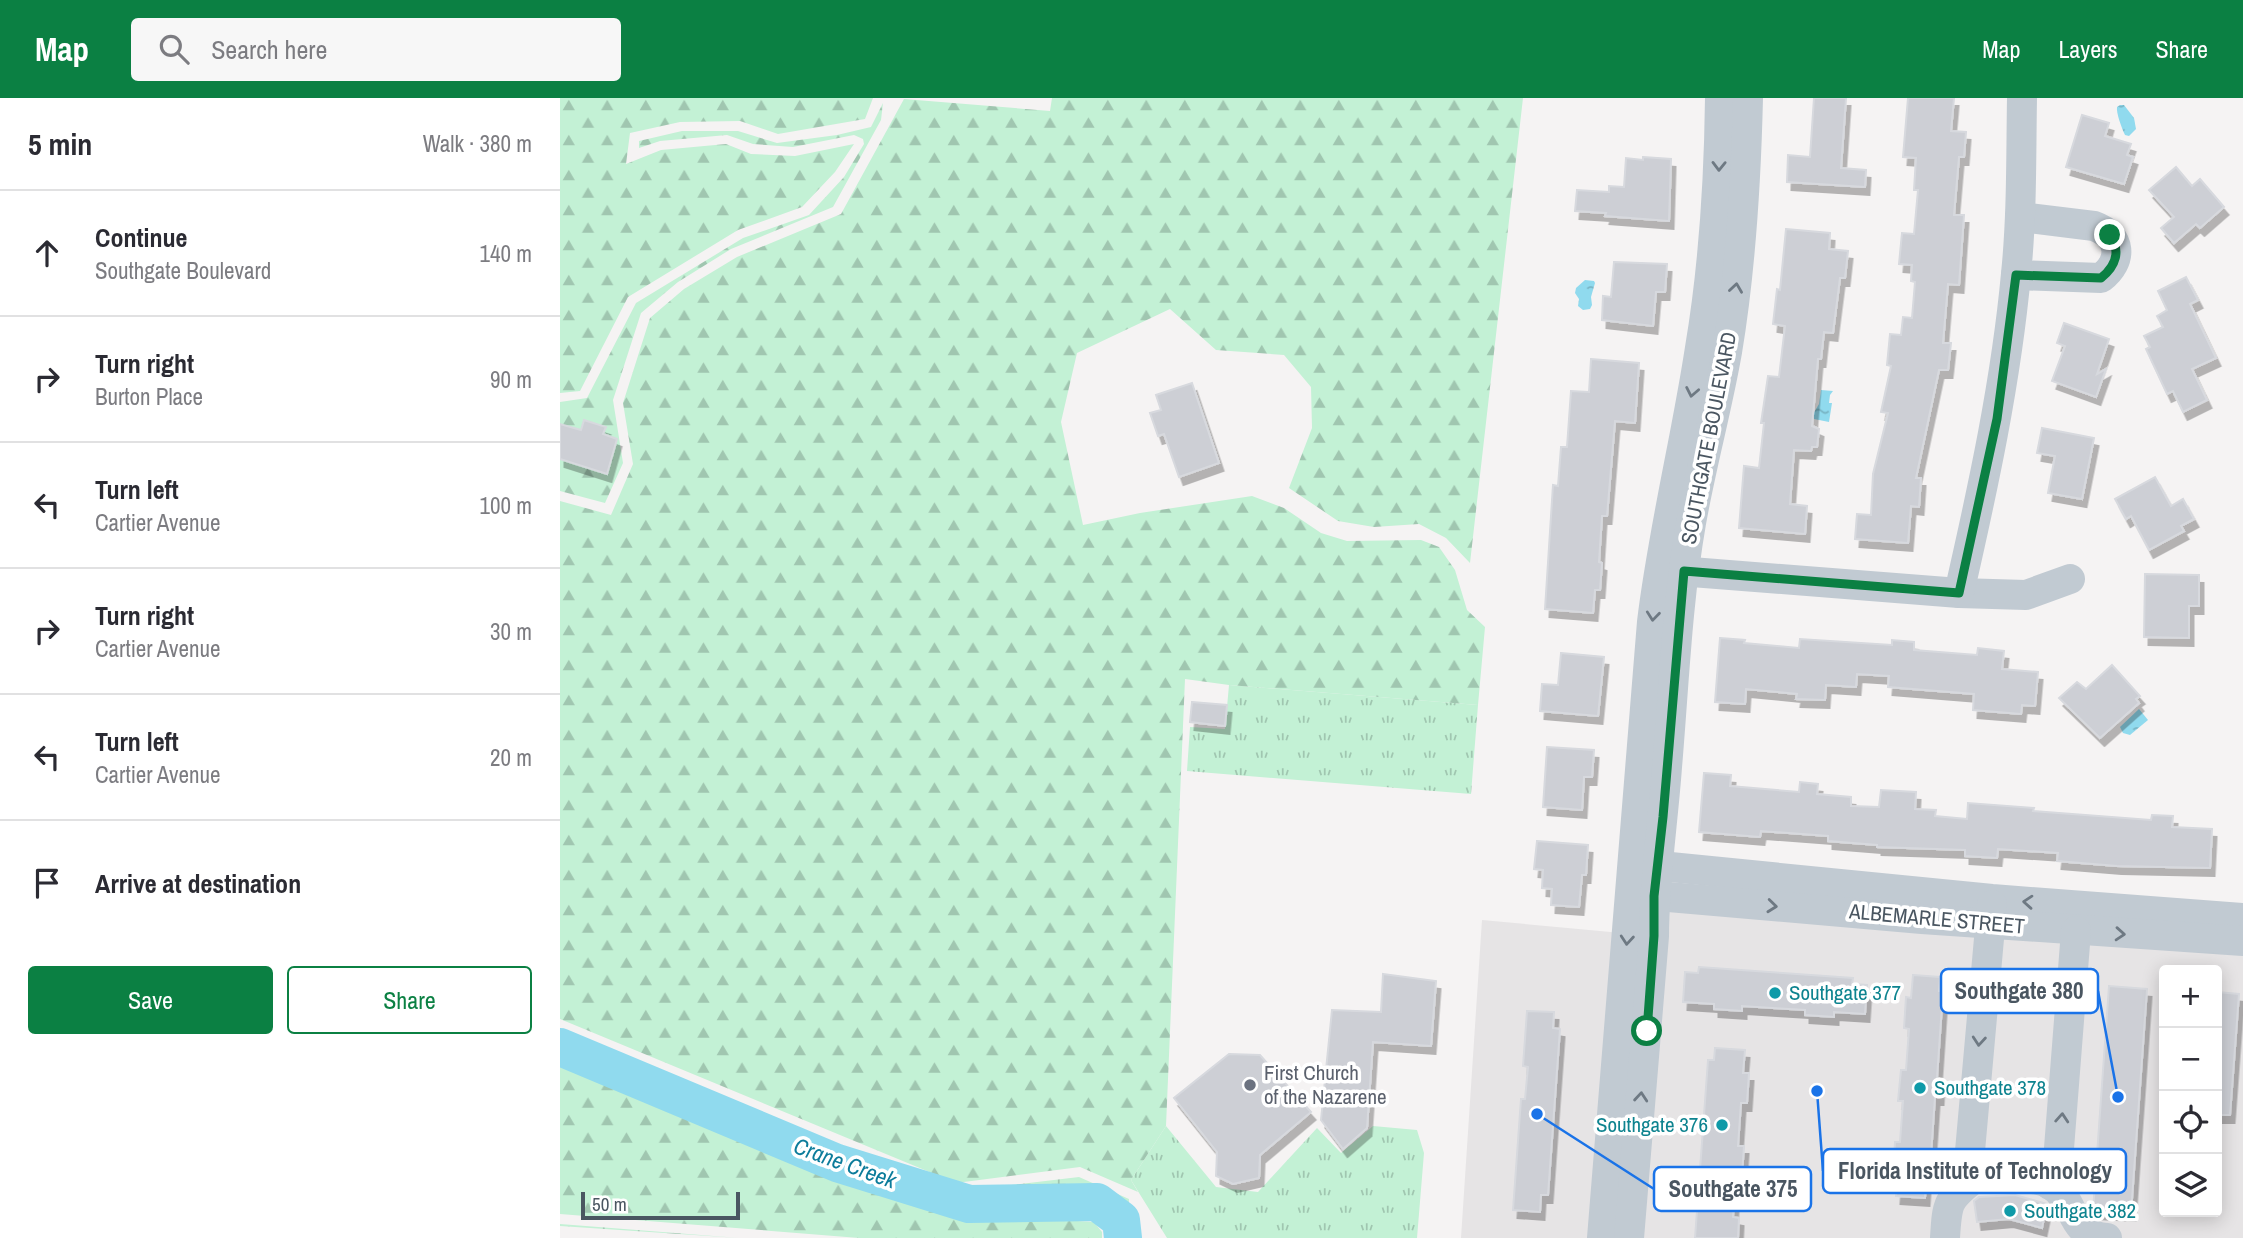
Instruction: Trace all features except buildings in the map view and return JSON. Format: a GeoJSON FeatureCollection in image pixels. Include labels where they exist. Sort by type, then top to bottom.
{"type":"FeatureCollection","features":[{"type":"Feature","properties":{"kind":"street","name":"SOUTHGATE BOULEVARD"},"geometry":{"type":"LineString","coordinates":[[1602,1238],[1642,895],[1671,570],[1711,270],[1719,183],[1720,98]]}},
{"type":"Feature","properties":{"kind":"street","name":"SOUTHGATE BOULEVARD"},"geometry":{"type":"LineString","coordinates":[[1671,570],[1693,512],[1727,353],[1738,279],[1746,187],[1748,98]]}},
{"type":"Feature","properties":{"kind":"street"},"geometry":{"type":"LineString","coordinates":[[1959,593],[1997,419],[2016,275],[2022,98]]}},
{"type":"Feature","properties":{"kind":"street"},"geometry":{"type":"LineString","coordinates":[[2016,275],[2101,278],[2109,272],[2116,258],[2114,241],[2105,230],[2094,226],[2020,217]]}},
{"type":"Feature","properties":{"kind":"street"},"geometry":{"type":"LineString","coordinates":[[1671,570],[1959,593],[2026,595],[2070,579]]}},
{"type":"Feature","properties":{"kind":"street","name":"ALBEMARLE STREET"},"geometry":{"type":"LineString","coordinates":[[1645,865],[1731,888]]}},
{"type":"Feature","properties":{"kind":"street","name":"ALBEMARLE STREET"},"geometry":{"type":"LineString","coordinates":[[1642,895],[1731,888],[2070,922],[2176,925],[2243,918]]}},
{"type":"Feature","properties":{"kind":"street","name":"SOUTHGATE BOULEVARD"},"geometry":{"type":"LineString","coordinates":[[1629,1238],[1654,936],[1642,895]]}},
{"type":"Feature","properties":{"kind":"street"},"geometry":{"type":"LineString","coordinates":[[1975,1178],[1970,1151],[1991,912]]}},
{"type":"Feature","properties":{"kind":"street"},"geometry":{"type":"LineString","coordinates":[[2050,1185],[2059,1161],[2070,922]]}},
{"type":"Feature","properties":{"kind":"street","name":"ALBEMARLE STREET"},"geometry":{"type":"LineString","coordinates":[[2176,925],[2243,941]]}},
{"type":"Feature","properties":{"kind":"street"},"geometry":{"type":"LineString","coordinates":[[1945,1238],[1946,1217],[1953,1194],[1975,1178],[2025,1178],[2050,1185],[2070,1205],[2080,1229],[2096,1237],[2107,1238]]}},
{"type":"Feature","properties":{"kind":"shaded area"},"geometry":{"type":"Polygon","coordinates":[[[1658,885],[2243,932],[2243,1238],[1461,1238],[1482,920],[1654,936],[1658,885]]]}},
{"type":"Feature","properties":{"kind":"green space"},"geometry":{"type":"Polygon","coordinates":[[[560,98],[873,98],[865,119],[778,134],[740,121],[680,122],[630,133],[626,164],[661,150],[726,144],[751,154],[795,156],[854,144],[835,172],[802,207],[738,230],[628,297],[580,391],[560,393],[560,98]]]}},
{"type":"Feature","properties":{"kind":"green space"},"geometry":{"type":"Polygon","coordinates":[[[1052,98],[1523,98],[1470,563],[1446,538],[1419,524],[1374,527],[1338,521],[1289,488],[1312,428],[1311,387],[1284,355],[1216,350],[1170,309],[1077,353],[1061,422],[1083,525],[1140,513],[1252,496],[1284,508],[1321,533],[1347,541],[1421,540],[1439,547],[1455,570],[1467,610],[1485,627],[1478,705],[1185,679],[1166,1126],[1131,1180],[1138,1192],[1080,1167],[956,1183],[560,1019],[560,501],[611,515],[633,464],[623,403],[650,318],[684,289],[737,257],[841,214],[904,99],[1050,111],[1052,98]]]}},
{"type":"Feature","properties":{"kind":"green space"},"geometry":{"type":"Polygon","coordinates":[[[883,103],[881,120],[833,207],[731,249],[678,282],[641,313],[613,400],[623,463],[605,503],[560,491],[560,402],[587,398],[636,303],[743,238],[809,215],[844,177],[864,144],[863,139],[854,135],[793,147],[753,144],[727,135],[660,141],[639,148],[639,141],[682,131],[738,131],[777,143],[837,135],[871,127],[883,103]]]}},
{"type":"Feature","properties":{"kind":"green space"},"geometry":{"type":"Polygon","coordinates":[[[1229,685],[1478,705],[1471,794],[1187,771],[1190,727],[1225,729],[1229,685]]]}},
{"type":"Feature","properties":{"kind":"green space"},"geometry":{"type":"Polygon","coordinates":[[[560,1030],[952,1192],[1079,1177],[1129,1199],[1127,1238],[1112,1238],[1112,1229],[1097,1213],[965,1205],[950,1197],[820,1159],[560,1048],[560,1030]]]}},
{"type":"Feature","properties":{"kind":"green space"},"geometry":{"type":"Polygon","coordinates":[[[560,1059],[816,1167],[947,1206],[961,1214],[1094,1222],[1102,1232],[1102,1238],[859,1238],[560,1214],[560,1059]]]}},
{"type":"Feature","properties":{"kind":"green space"},"geometry":{"type":"Polygon","coordinates":[[[1166,1126],[1216,1187],[1258,1192],[1317,1128],[1341,1153],[1373,1126],[1417,1130],[1424,1153],[1417,1238],[1167,1238],[1131,1180],[1166,1126]]]}},
{"type":"Feature","properties":{"kind":"green space"},"geometry":{"type":"Polygon","coordinates":[[[560,1224],[739,1238],[560,1226],[560,1224]]]}},
{"type":"Feature","properties":{"kind":"water"},"geometry":{"type":"Polygon","coordinates":[[[2124,105],[2134,118],[2136,129],[2129,136],[2125,135],[2118,117],[2117,107],[2124,105]]]}},
{"type":"Feature","properties":{"kind":"water"},"geometry":{"type":"Polygon","coordinates":[[[1585,280],[1595,283],[1592,305],[1590,309],[1583,310],[1578,306],[1579,299],[1575,293],[1576,288],[1585,280]]]}},
{"type":"Feature","properties":{"kind":"water"},"geometry":{"type":"Polygon","coordinates":[[[1821,390],[1833,391],[1830,395],[1829,403],[1832,403],[1829,422],[1814,419],[1813,414],[1819,404],[1821,390]]]}},
{"type":"Feature","properties":{"kind":"water"},"geometry":{"type":"Polygon","coordinates":[[[2139,709],[2148,720],[2130,735],[2123,733],[2120,727],[2139,709]]]}},
{"type":"Feature","properties":{"kind":"waterway","name":"Crane Creek"},"geometry":{"type":"LineString","coordinates":[[560,1047],[837,1163],[969,1204],[1097,1202],[1121,1220],[1123,1238]]}},
{"type":"Feature","properties":{"kind":"place","name":"Southgate 377"},"geometry":{"type":"Point","coordinates":[1775,993]}},
{"type":"Feature","properties":{"kind":"place","name":"First Church of the Nazarene"},"geometry":{"type":"Point","coordinates":[1250,1085]}},
{"type":"Feature","properties":{"kind":"place","name":"Southgate 378"},"geometry":{"type":"Point","coordinates":[1920,1088]}},
{"type":"Feature","properties":{"kind":"place","name":"Florida Institute of Technology"},"geometry":{"type":"Point","coordinates":[1817,1091]}},
{"type":"Feature","properties":{"kind":"place","name":"Southgate 380"},"geometry":{"type":"Point","coordinates":[2118,1097]}},
{"type":"Feature","properties":{"kind":"place","name":"Southgate 375"},"geometry":{"type":"Point","coordinates":[1537,1114]}},
{"type":"Feature","properties":{"kind":"place","name":"Southgate 376"},"geometry":{"type":"Point","coordinates":[1722,1125]}},
{"type":"Feature","properties":{"kind":"place","name":"Southgate 382"},"geometry":{"type":"Point","coordinates":[2010,1211]}},
{"type":"Feature","properties":{"kind":"route"},"geometry":{"type":"LineString","coordinates":[[1647,1031],[1654,896],[1684,571],[1959,593],[1997,419],[2016,275],[2101,278],[2109,272],[2116,258],[2114,241],[2110,235]]}}]}
